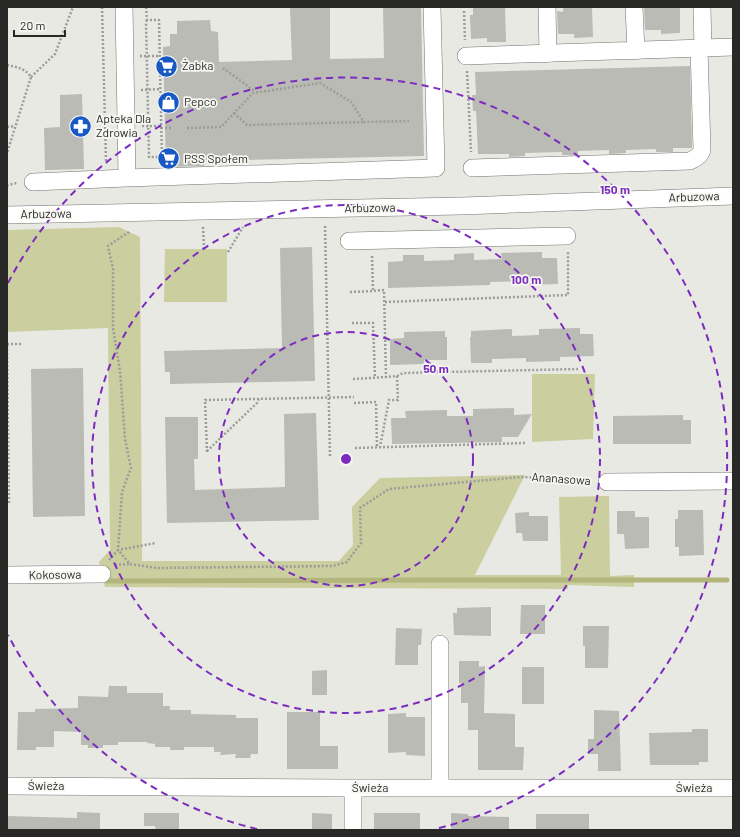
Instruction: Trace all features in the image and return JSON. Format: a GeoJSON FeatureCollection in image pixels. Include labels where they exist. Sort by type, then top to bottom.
{"type":"FeatureCollection","features":[{"type":"Feature","properties":{"kind":"street"},"geometry":{"type":"LineString","coordinates":[[124,7],[127,178]]}},
{"type":"Feature","properties":{"kind":"street"},"geometry":{"type":"LineString","coordinates":[[33,182],[436,168],[432,7]]}},
{"type":"Feature","properties":{"kind":"street"},"geometry":{"type":"LineString","coordinates":[[547,7],[548,54]]}},
{"type":"Feature","properties":{"kind":"street"},"geometry":{"type":"LineString","coordinates":[[634,7],[636,50]]}},
{"type":"Feature","properties":{"kind":"street"},"geometry":{"type":"LineString","coordinates":[[472,168],[686,161],[695,158],[702,150],[702,7]]}},
{"type":"Feature","properties":{"kind":"street"},"geometry":{"type":"LineString","coordinates":[[466,56],[498,62],[548,54],[733,47]]}},
{"type":"Feature","properties":{"kind":"street","name":"Arbuzowa"},"geometry":{"type":"LineString","coordinates":[[7,215],[447,206],[733,196]]}},
{"type":"Feature","properties":{"kind":"street"},"geometry":{"type":"LineString","coordinates":[[349,241],[567,236]]}},
{"type":"Feature","properties":{"kind":"street","name":"Ananasowa"},"geometry":{"type":"LineString","coordinates":[[607,482],[733,481]]}},
{"type":"Feature","properties":{"kind":"street","name":"Kokosowa"},"geometry":{"type":"LineString","coordinates":[[7,575],[104,569]]}},
{"type":"Feature","properties":{"kind":"street"},"geometry":{"type":"LineString","coordinates":[[440,644],[440,788]]}},
{"type":"Feature","properties":{"kind":"street","name":"Świeża"},"geometry":{"type":"LineString","coordinates":[[7,786],[733,788]]}},
{"type":"Feature","properties":{"kind":"street"},"geometry":{"type":"LineString","coordinates":[[353,788],[353,830]]}},
{"type":"Feature","properties":{"kind":"path"},"geometry":{"type":"LineString","coordinates":[[7,153],[31,77],[55,54],[73,7]]}},
{"type":"Feature","properties":{"kind":"path"},"geometry":{"type":"LineString","coordinates":[[102,7],[107,179]]}},
{"type":"Feature","properties":{"kind":"path"},"geometry":{"type":"LineString","coordinates":[[146,7],[149,157],[162,157]]}},
{"type":"Feature","properties":{"kind":"path"},"geometry":{"type":"LineString","coordinates":[[464,11],[472,168]]}},
{"type":"Feature","properties":{"kind":"path"},"geometry":{"type":"LineString","coordinates":[[147,20],[159,20],[162,177]]}},
{"type":"Feature","properties":{"kind":"path"},"geometry":{"type":"LineString","coordinates":[[7,65],[27,71],[31,77]]}},
{"type":"Feature","properties":{"kind":"path"},"geometry":{"type":"LineString","coordinates":[[223,68],[253,90],[253,93]]}},
{"type":"Feature","properties":{"kind":"path"},"geometry":{"type":"LineString","coordinates":[[187,128],[220,127],[253,93],[320,83],[351,102],[364,122]]}},
{"type":"Feature","properties":{"kind":"path"},"geometry":{"type":"LineString","coordinates":[[234,113],[247,124],[409,121]]}},
{"type":"Feature","properties":{"kind":"path"},"geometry":{"type":"LineString","coordinates":[[7,127],[15,126]]}},
{"type":"Feature","properties":{"kind":"path"},"geometry":{"type":"LineString","coordinates":[[161,128],[172,128]]}},
{"type":"Feature","properties":{"kind":"path"},"geometry":{"type":"LineString","coordinates":[[228,252],[245,222]]}},
{"type":"Feature","properties":{"kind":"path"},"geometry":{"type":"LineString","coordinates":[[203,223],[204,248]]}},
{"type":"Feature","properties":{"kind":"path"},"geometry":{"type":"LineString","coordinates":[[325,225],[330,457]]}},
{"type":"Feature","properties":{"kind":"path"},"geometry":{"type":"LineString","coordinates":[[104,569],[118,550],[122,492],[131,468],[125,439],[120,371],[113,328],[113,269],[108,246],[129,232]]}},
{"type":"Feature","properties":{"kind":"path"},"geometry":{"type":"LineString","coordinates":[[385,302],[568,295],[567,236]]}},
{"type":"Feature","properties":{"kind":"path"},"geometry":{"type":"LineString","coordinates":[[372,249],[373,290]]}},
{"type":"Feature","properties":{"kind":"path"},"geometry":{"type":"LineString","coordinates":[[350,292],[384,290],[386,377]]}},
{"type":"Feature","properties":{"kind":"path"},"geometry":{"type":"LineString","coordinates":[[352,323],[373,323],[375,378]]}},
{"type":"Feature","properties":{"kind":"path"},"geometry":{"type":"LineString","coordinates":[[7,504],[10,504],[7,345],[21,344]]}},
{"type":"Feature","properties":{"kind":"path"},"geometry":{"type":"LineString","coordinates":[[353,379],[397,376],[403,373],[578,369]]}},
{"type":"Feature","properties":{"kind":"path"},"geometry":{"type":"LineString","coordinates":[[379,447],[389,400],[398,400],[397,376]]}},
{"type":"Feature","properties":{"kind":"path"},"geometry":{"type":"LineString","coordinates":[[259,398],[257,403],[207,452],[205,400],[259,398],[354,397]]}},
{"type":"Feature","properties":{"kind":"path"},"geometry":{"type":"LineString","coordinates":[[354,403],[376,402],[379,447]]}},
{"type":"Feature","properties":{"kind":"path"},"geometry":{"type":"LineString","coordinates":[[355,448],[525,443]]}},
{"type":"Feature","properties":{"kind":"path","name":"Ananasowa"},"geometry":{"type":"LineString","coordinates":[[130,564],[157,568],[332,566],[347,562],[361,543],[360,508],[389,489],[521,477],[607,482]]}},
{"type":"Feature","properties":{"kind":"path"},"geometry":{"type":"LineString","coordinates":[[118,550],[156,543]]}},
{"type":"Feature","properties":{"kind":"path"},"geometry":{"type":"LineString","coordinates":[[104,569],[130,564],[118,550]]}},
{"type":"Feature","properties":{"kind":"green space"},"geometry":{"type":"Polygon","coordinates":[[[119,227],[140,237],[142,561],[339,561],[353,545],[352,507],[380,478],[525,475],[475,575],[561,575],[559,497],[609,496],[610,576],[634,575],[634,587],[568,585],[568,589],[105,587],[99,562],[110,550],[108,328],[7,332],[7,230],[119,227]]]}},
{"type":"Feature","properties":{"kind":"green space"},"geometry":{"type":"Polygon","coordinates":[[[165,249],[227,249],[227,302],[164,302],[165,249]]]}},
{"type":"Feature","properties":{"kind":"green space"},"geometry":{"type":"Polygon","coordinates":[[[532,374],[595,374],[593,439],[532,442],[532,374]]]}},
{"type":"Feature","properties":{"kind":"building"},"geometry":{"type":"Polygon","coordinates":[[[383,7],[421,7],[424,156],[204,161],[204,166],[166,167],[163,47],[170,46],[170,34],[177,34],[177,21],[210,20],[211,31],[218,32],[219,62],[292,60],[290,8],[330,8],[330,59],[384,58],[383,7]]]}},
{"type":"Feature","properties":{"kind":"building"},"geometry":{"type":"Polygon","coordinates":[[[473,7],[505,7],[506,42],[487,42],[487,38],[471,39],[470,15],[473,15],[473,7]]]}},
{"type":"Feature","properties":{"kind":"building"},"geometry":{"type":"Polygon","coordinates":[[[563,7],[592,7],[593,37],[574,38],[574,34],[558,34],[557,11],[563,12],[563,7]]]}},
{"type":"Feature","properties":{"kind":"building"},"geometry":{"type":"Polygon","coordinates":[[[644,7],[680,7],[680,33],[661,34],[661,30],[645,30],[644,7]]]}},
{"type":"Feature","properties":{"kind":"building"},"geometry":{"type":"Polygon","coordinates":[[[690,66],[692,148],[673,148],[673,152],[656,152],[656,149],[626,150],[626,153],[609,154],[609,150],[578,151],[578,155],[562,155],[562,152],[525,153],[525,156],[509,157],[509,154],[478,154],[476,111],[473,111],[472,95],[476,95],[475,72],[690,66]]]}},
{"type":"Feature","properties":{"kind":"building"},"geometry":{"type":"Polygon","coordinates":[[[82,94],[84,169],[45,170],[44,128],[60,127],[60,95],[82,94]]]}},
{"type":"Feature","properties":{"kind":"building"},"geometry":{"type":"Polygon","coordinates":[[[312,247],[315,381],[170,384],[170,372],[165,372],[164,351],[282,348],[280,248],[312,247]]]}},
{"type":"Feature","properties":{"kind":"building"},"geometry":{"type":"Polygon","coordinates":[[[542,252],[542,258],[557,258],[558,284],[524,285],[524,281],[490,282],[490,285],[388,288],[388,262],[403,261],[403,255],[424,255],[424,261],[454,260],[454,254],[474,253],[474,260],[502,259],[501,253],[542,252]]]}},
{"type":"Feature","properties":{"kind":"building"},"geometry":{"type":"Polygon","coordinates":[[[580,328],[580,334],[593,334],[594,356],[560,357],[560,361],[526,362],[526,358],[492,359],[492,363],[471,363],[471,331],[512,329],[512,336],[539,335],[539,329],[580,328]]]}},
{"type":"Feature","properties":{"kind":"building"},"geometry":{"type":"Polygon","coordinates":[[[445,331],[445,337],[447,337],[447,360],[424,360],[424,364],[390,365],[390,339],[404,338],[404,332],[445,331]]]}},
{"type":"Feature","properties":{"kind":"building"},"geometry":{"type":"Polygon","coordinates":[[[83,368],[85,516],[33,517],[31,369],[83,368]]]}},
{"type":"Feature","properties":{"kind":"building"},"geometry":{"type":"Polygon","coordinates":[[[514,408],[514,415],[532,414],[518,437],[502,437],[502,442],[392,444],[391,418],[406,418],[405,411],[447,410],[447,416],[473,416],[473,409],[514,408]]]}},
{"type":"Feature","properties":{"kind":"building"},"geometry":{"type":"Polygon","coordinates":[[[316,413],[319,520],[167,523],[165,417],[198,417],[198,459],[194,459],[195,490],[285,487],[284,414],[316,413]]]}},
{"type":"Feature","properties":{"kind":"building"},"geometry":{"type":"Polygon","coordinates":[[[683,415],[683,420],[691,420],[691,444],[613,444],[613,416],[683,415]]]}},
{"type":"Feature","properties":{"kind":"building"},"geometry":{"type":"Polygon","coordinates":[[[678,510],[703,510],[704,555],[679,556],[679,547],[675,547],[675,519],[678,519],[678,510]]]}},
{"type":"Feature","properties":{"kind":"building"},"geometry":{"type":"Polygon","coordinates":[[[617,511],[635,511],[635,517],[649,517],[649,548],[625,549],[624,534],[617,534],[617,511]]]}},
{"type":"Feature","properties":{"kind":"building"},"geometry":{"type":"Polygon","coordinates":[[[529,512],[529,516],[548,516],[548,541],[523,541],[522,533],[516,533],[515,513],[529,512]]]}},
{"type":"Feature","properties":{"kind":"building"},"geometry":{"type":"Polygon","coordinates":[[[521,605],[545,605],[545,634],[520,634],[521,605]]]}},
{"type":"Feature","properties":{"kind":"building"},"geometry":{"type":"Polygon","coordinates":[[[491,607],[491,636],[454,635],[453,613],[457,613],[457,608],[491,607]]]}},
{"type":"Feature","properties":{"kind":"building"},"geometry":{"type":"Polygon","coordinates":[[[583,626],[609,626],[608,668],[585,668],[583,626]]]}},
{"type":"Feature","properties":{"kind":"building"},"geometry":{"type":"Polygon","coordinates":[[[396,628],[422,629],[421,645],[418,645],[418,665],[395,665],[396,628]]]}},
{"type":"Feature","properties":{"kind":"building"},"geometry":{"type":"Polygon","coordinates":[[[459,661],[479,661],[479,667],[485,666],[484,713],[515,714],[515,747],[524,747],[523,770],[478,770],[478,730],[468,730],[468,703],[461,703],[459,661]]]}},
{"type":"Feature","properties":{"kind":"building"},"geometry":{"type":"Polygon","coordinates":[[[522,667],[544,667],[544,704],[522,704],[522,667]]]}},
{"type":"Feature","properties":{"kind":"building"},"geometry":{"type":"Polygon","coordinates":[[[327,670],[327,695],[312,695],[312,671],[327,670]]]}},
{"type":"Feature","properties":{"kind":"building"},"geometry":{"type":"Polygon","coordinates":[[[109,686],[127,686],[127,693],[163,693],[163,706],[170,706],[170,710],[191,710],[191,714],[236,715],[236,718],[258,718],[258,754],[251,754],[250,758],[235,758],[236,754],[220,755],[221,752],[214,752],[214,747],[184,747],[184,750],[170,750],[170,747],[155,747],[155,744],[147,742],[118,742],[118,745],[103,745],[103,748],[88,748],[88,745],[81,745],[81,732],[54,731],[54,747],[36,747],[36,750],[17,750],[18,712],[35,712],[35,709],[78,708],[78,696],[108,697],[109,686]]]}},
{"type":"Feature","properties":{"kind":"building"},"geometry":{"type":"Polygon","coordinates":[[[594,710],[619,711],[621,771],[598,771],[598,754],[588,754],[588,739],[594,739],[594,710]]]}},
{"type":"Feature","properties":{"kind":"building"},"geometry":{"type":"Polygon","coordinates":[[[287,712],[320,712],[320,746],[338,746],[338,769],[287,769],[287,712]]]}},
{"type":"Feature","properties":{"kind":"building"},"geometry":{"type":"Polygon","coordinates":[[[406,713],[406,717],[425,717],[425,756],[406,755],[406,752],[388,753],[388,714],[406,713]]]}},
{"type":"Feature","properties":{"kind":"building"},"geometry":{"type":"Polygon","coordinates":[[[692,729],[708,729],[708,762],[699,762],[699,765],[650,765],[649,733],[692,732],[692,729]]]}},
{"type":"Feature","properties":{"kind":"building"},"geometry":{"type":"Polygon","coordinates":[[[77,812],[100,813],[100,830],[7,830],[7,816],[77,818],[77,812]]]}},
{"type":"Feature","properties":{"kind":"building"},"geometry":{"type":"Polygon","coordinates":[[[144,813],[179,813],[179,830],[156,830],[155,826],[144,826],[144,813]]]}},
{"type":"Feature","properties":{"kind":"building"},"geometry":{"type":"Polygon","coordinates":[[[312,813],[332,814],[332,830],[312,830],[312,813]]]}},
{"type":"Feature","properties":{"kind":"building"},"geometry":{"type":"Polygon","coordinates":[[[374,813],[420,813],[420,830],[374,830],[374,813]]]}},
{"type":"Feature","properties":{"kind":"building"},"geometry":{"type":"Polygon","coordinates":[[[451,813],[468,814],[468,816],[509,817],[509,830],[451,830],[451,813]]]}},
{"type":"Feature","properties":{"kind":"building"},"geometry":{"type":"Polygon","coordinates":[[[536,814],[589,814],[589,830],[536,830],[536,814]]]}},
{"type":"Feature","properties":{"kind":"waterway"},"geometry":{"type":"LineString","coordinates":[[106,581],[727,580]]}},
{"type":"Feature","properties":{"kind":"place","name":"Żabka"},"geometry":{"type":"Point","coordinates":[166,66]}},
{"type":"Feature","properties":{"kind":"place","name":"Pepco"},"geometry":{"type":"Point","coordinates":[168,102]}},
{"type":"Feature","properties":{"kind":"place","name":"Apteka Dla Zdrowia"},"geometry":{"type":"Point","coordinates":[80,126]}},
{"type":"Feature","properties":{"kind":"place","name":"PSS Społem"},"geometry":{"type":"Point","coordinates":[168,159]}}]}
